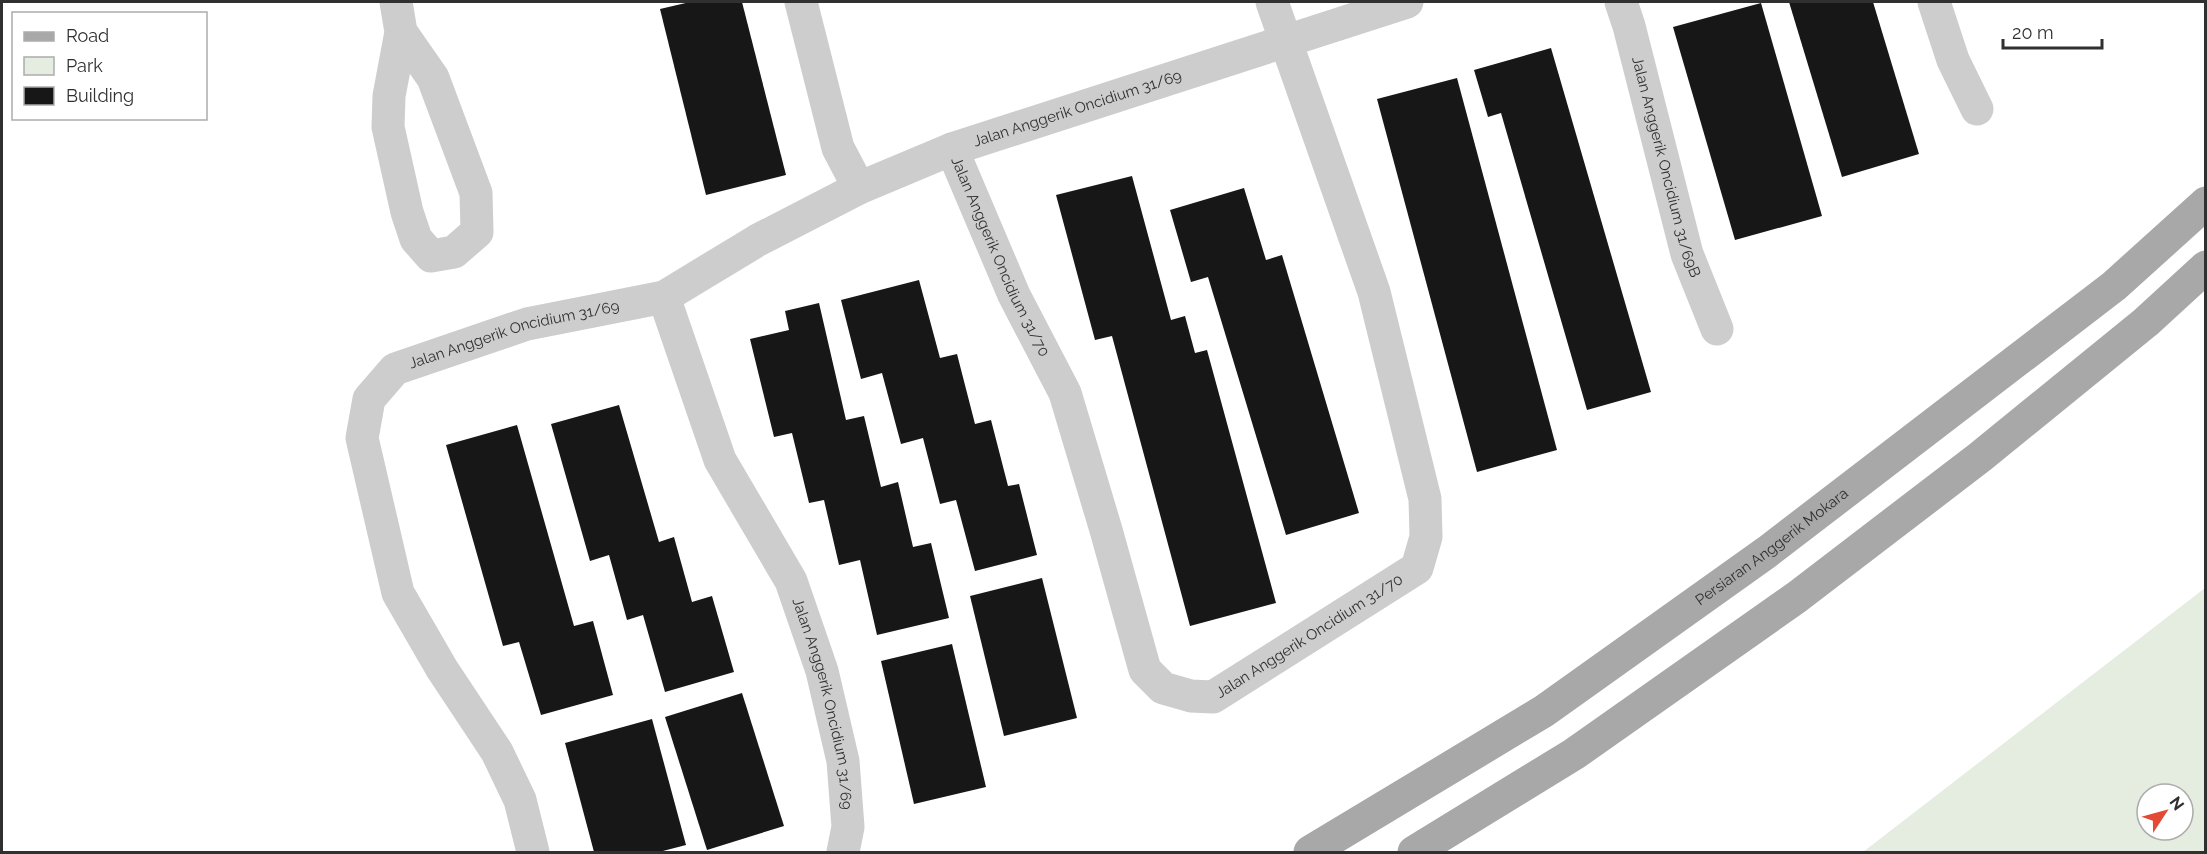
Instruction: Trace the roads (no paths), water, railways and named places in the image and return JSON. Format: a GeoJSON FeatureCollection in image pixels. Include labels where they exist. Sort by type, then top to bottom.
{"type":"FeatureCollection","features":[{"type":"Feature","properties":{"kind":"main road","name":"Persiaran Anggerik Mokara"},"geometry":{"type":"LineString","coordinates":[[1310,852],[1544,711],[1767,552],[2114,286],[2205,203]]}},
{"type":"Feature","properties":{"kind":"main road"},"geometry":{"type":"LineString","coordinates":[[1414,852],[1574,754],[1797,597],[1989,449],[2146,322],[2205,267]]}},
{"type":"Feature","properties":{"kind":"street"},"geometry":{"type":"LineString","coordinates":[[801,2],[838,148],[859,188]]}},
{"type":"Feature","properties":{"kind":"street","name":"Jalan Anggerik Oncidium 31/70"},"geometry":{"type":"LineString","coordinates":[[952,148],[1014,295],[1065,393],[1145,670],[1163,688],[1191,696],[1213,697],[1417,568],[1426,537],[1425,499],[1374,291],[1272,2]]}},
{"type":"Feature","properties":{"kind":"street","name":"Jalan Anggerik Oncidium 31/69"},"geometry":{"type":"LineString","coordinates":[[533,852],[520,800],[497,752],[442,669],[398,593],[362,438],[369,399],[395,369],[527,324],[664,297],[758,240],[859,188],[952,148],[1407,2]]}},
{"type":"Feature","properties":{"kind":"street","name":"Jalan Anggerik Oncidium 31/69B"},"geometry":{"type":"LineString","coordinates":[[1621,2],[1687,254],[1717,329]]}},
{"type":"Feature","properties":{"kind":"street"},"geometry":{"type":"LineString","coordinates":[[1934,2],[1953,60],[1977,109]]}},
{"type":"Feature","properties":{"kind":"street"},"geometry":{"type":"LineString","coordinates":[[398,17],[433,78],[476,193],[477,232],[454,252],[431,256],[416,239],[407,212],[388,127],[389,96],[398,17]]}},
{"type":"Feature","properties":{"kind":"street","name":"Jalan Anggerik Oncidium 31/69"},"geometry":{"type":"LineString","coordinates":[[664,297],[720,460],[791,580],[822,671],[843,761],[848,827],[843,852]]}}]}
